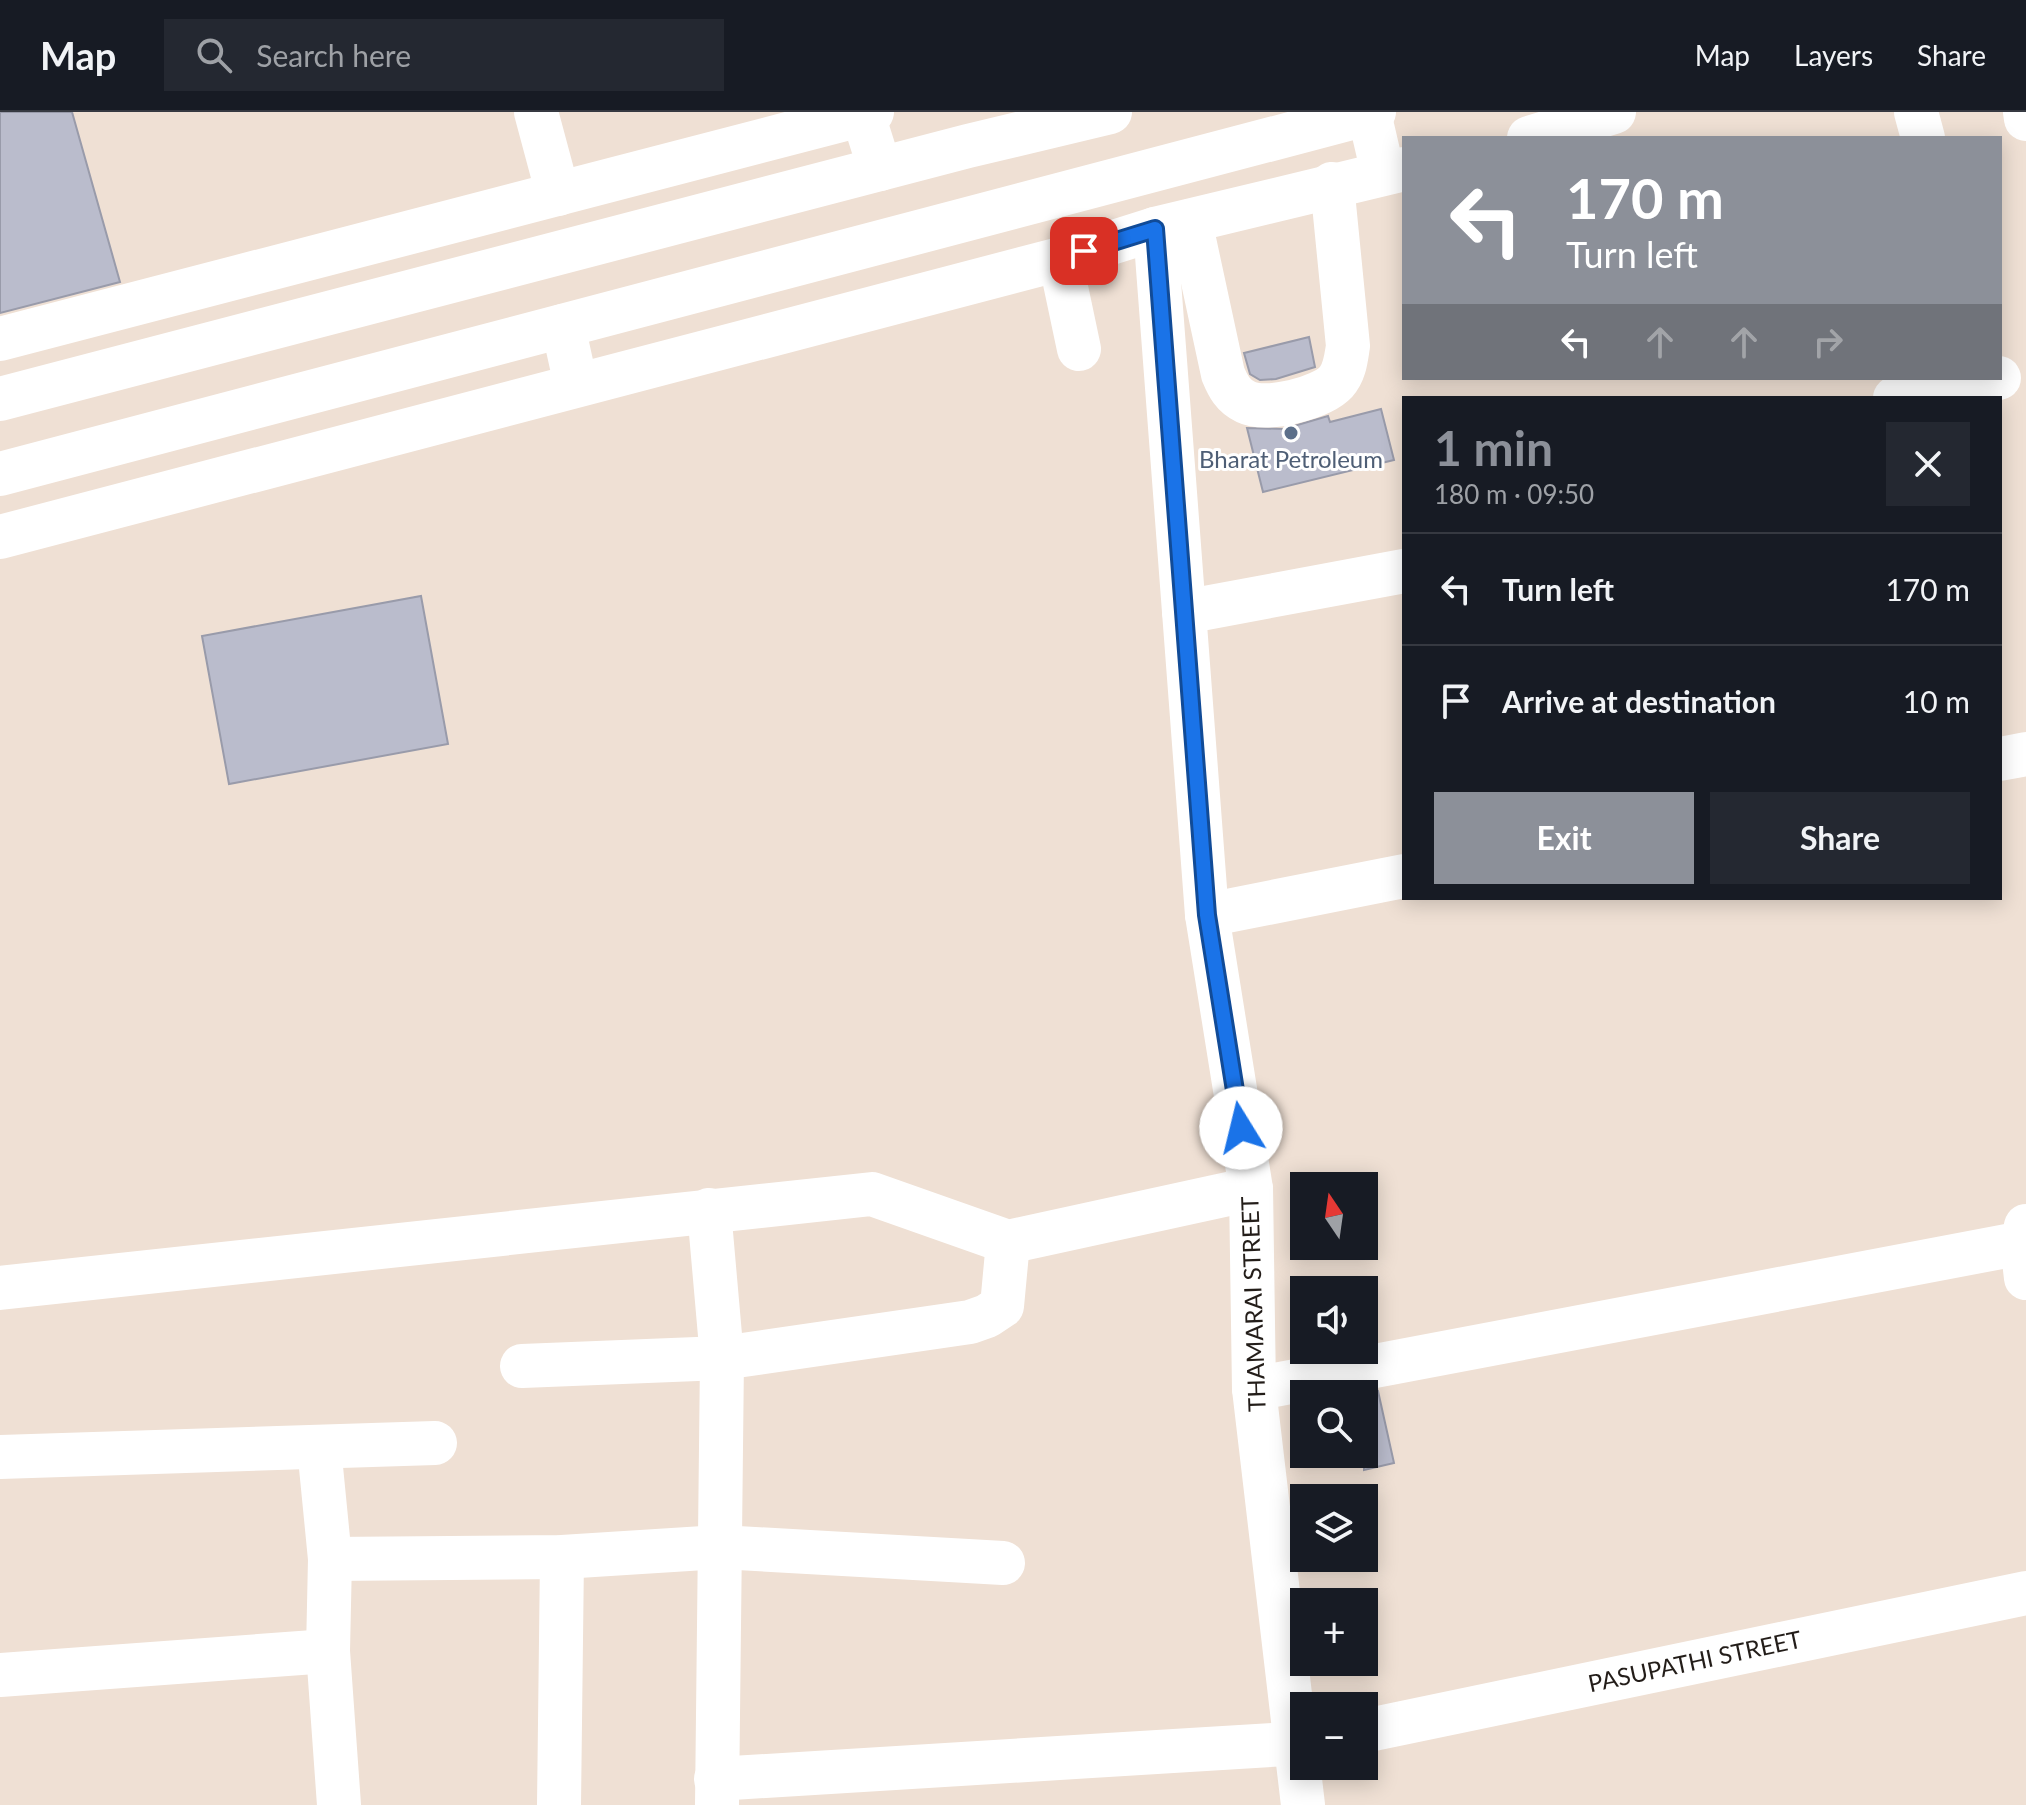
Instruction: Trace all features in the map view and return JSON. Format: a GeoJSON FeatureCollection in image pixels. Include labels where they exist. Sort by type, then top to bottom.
{"type":"FeatureCollection","features":[{"type":"Feature","properties":{"kind":"main road"},"geometry":{"type":"LineString","coordinates":[[536,112],[558,194]]}},
{"type":"Feature","properties":{"kind":"main road"},"geometry":{"type":"LineString","coordinates":[[0,399],[1110,112]]}},
{"type":"Feature","properties":{"kind":"main road"},"geometry":{"type":"LineString","coordinates":[[1536,136],[1614,112]]}},
{"type":"Feature","properties":{"kind":"main road"},"geometry":{"type":"LineString","coordinates":[[1916,112],[1922,136]]}},
{"type":"Feature","properties":{"kind":"main road"},"geometry":{"type":"LineString","coordinates":[[2025,112],[2026,119]]}},
{"type":"Feature","properties":{"kind":"main road"},"geometry":{"type":"LineString","coordinates":[[0,339],[866,113],[880,169]]}},
{"type":"Feature","properties":{"kind":"main road"},"geometry":{"type":"LineString","coordinates":[[0,474],[1372,113],[1393,171],[1173,225],[1060,259],[0,537]]}},
{"type":"Feature","properties":{"kind":"main road"},"geometry":{"type":"LineString","coordinates":[[1173,225],[1231,391],[1248,403],[1271,406],[1315,395],[1336,382],[1345,366],[1348,346],[1332,184]]}},
{"type":"Feature","properties":{"kind":"main road","name":"THAMARAI STREET"},"geometry":{"type":"LineString","coordinates":[[1173,225],[1184,612],[1207,915],[1251,1189],[1254,1389],[1293,1692]]}},
{"type":"Feature","properties":{"kind":"main road"},"geometry":{"type":"LineString","coordinates":[[1060,259],[1079,349]]}},
{"type":"Feature","properties":{"kind":"main road"},"geometry":{"type":"LineString","coordinates":[[563,326],[576,385]]}},
{"type":"Feature","properties":{"kind":"main road"},"geometry":{"type":"LineString","coordinates":[[2002,377],[2026,373]]}},
{"type":"Feature","properties":{"kind":"main road"},"geometry":{"type":"LineString","coordinates":[[1905,396],[1989,380]]}},
{"type":"Feature","properties":{"kind":"main road"},"geometry":{"type":"LineString","coordinates":[[1184,612],[1402,571]]}},
{"type":"Feature","properties":{"kind":"main road"},"geometry":{"type":"LineString","coordinates":[[2002,759],[2026,754]]}},
{"type":"Feature","properties":{"kind":"main road"},"geometry":{"type":"LineString","coordinates":[[1207,915],[1402,876]]}},
{"type":"Feature","properties":{"kind":"main road"},"geometry":{"type":"LineString","coordinates":[[0,1288],[872,1194],[1008,1242],[1251,1189]]}},
{"type":"Feature","properties":{"kind":"main road"},"geometry":{"type":"LineString","coordinates":[[709,1210],[722,1358],[717,1792],[1290,1745]]}},
{"type":"Feature","properties":{"kind":"main road"},"geometry":{"type":"LineString","coordinates":[[522,1366],[722,1358],[970,1322],[1002,1306],[1008,1242]]}},
{"type":"Feature","properties":{"kind":"main road"},"geometry":{"type":"LineString","coordinates":[[1254,1389],[2025,1249]]}},
{"type":"Feature","properties":{"kind":"main road"},"geometry":{"type":"LineString","coordinates":[[0,1457],[435,1443]]}},
{"type":"Feature","properties":{"kind":"main road"},"geometry":{"type":"LineString","coordinates":[[319,1447],[330,1559],[328,1651],[339,1805]]}},
{"type":"Feature","properties":{"kind":"main road"},"geometry":{"type":"LineString","coordinates":[[330,1559],[562,1557],[720,1547],[1003,1563]]}},
{"type":"Feature","properties":{"kind":"main road"},"geometry":{"type":"LineString","coordinates":[[559,1805],[562,1557]]}},
{"type":"Feature","properties":{"kind":"main road","name":"PASUPATHI STREET"},"geometry":{"type":"LineString","coordinates":[[1378,1728],[2026,1593]]}},
{"type":"Feature","properties":{"kind":"main road"},"geometry":{"type":"LineString","coordinates":[[0,1675],[328,1651]]}},
{"type":"Feature","properties":{"kind":"main road","name":"THAMARAI STREET"},"geometry":{"type":"LineString","coordinates":[[1302,1780],[1303,1805]]}},
{"type":"Feature","properties":{"kind":"building"},"geometry":{"type":"Polygon","coordinates":[[[0,112],[72,112],[120,282],[0,313],[0,112]]]}},
{"type":"Feature","properties":{"kind":"building"},"geometry":{"type":"Polygon","coordinates":[[[1309,337],[1315,367],[1276,379],[1260,380],[1250,374],[1244,353],[1309,337]]]}},
{"type":"Feature","properties":{"kind":"building"},"geometry":{"type":"Polygon","coordinates":[[[1381,409],[1394,460],[1263,492],[1247,428],[1284,429],[1328,416],[1330,422],[1381,409]]]}},
{"type":"Feature","properties":{"kind":"building"},"geometry":{"type":"Polygon","coordinates":[[[421,596],[448,744],[229,784],[202,636],[421,596]]]}},
{"type":"Feature","properties":{"kind":"building"},"geometry":{"type":"Polygon","coordinates":[[[1378,1391],[1394,1463],[1378,1467],[1378,1391]]]}},
{"type":"Feature","properties":{"kind":"place","name":"Bharat Petroleum"},"geometry":{"type":"Point","coordinates":[1291,433]}},
{"type":"Feature","properties":{"kind":"route"},"geometry":{"type":"LineString","coordinates":[[1084,251],[1155,229],[1207,915],[1241,1128]]}}]}
